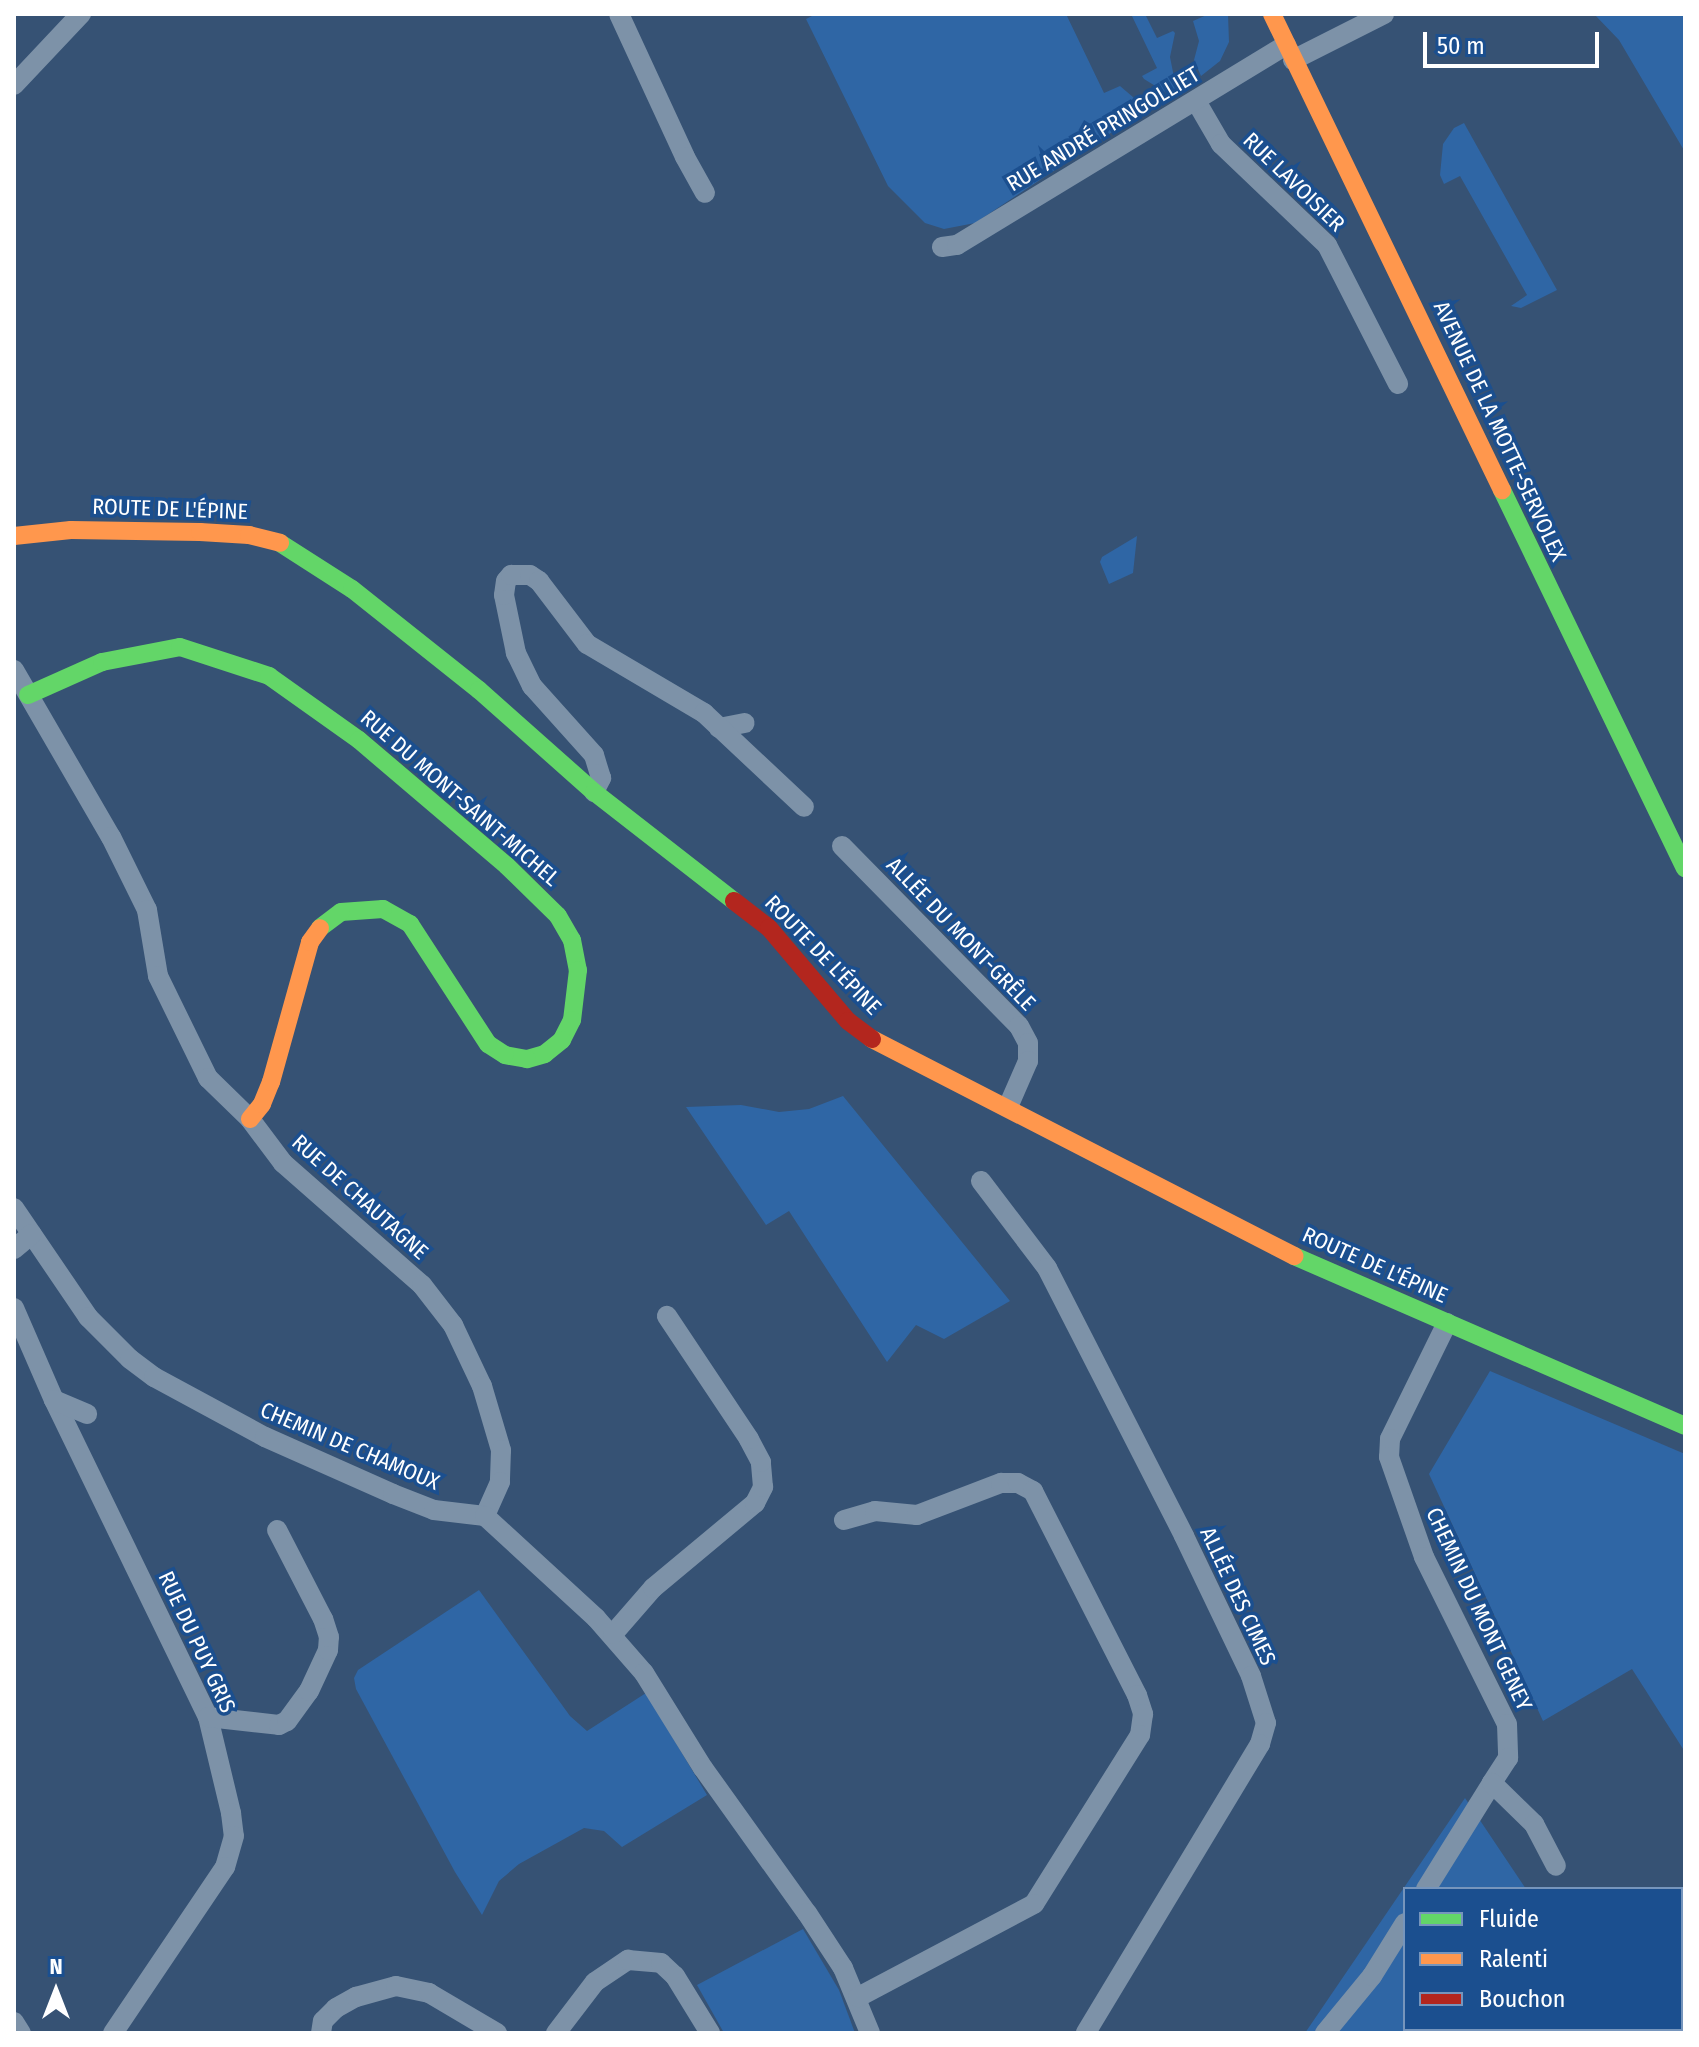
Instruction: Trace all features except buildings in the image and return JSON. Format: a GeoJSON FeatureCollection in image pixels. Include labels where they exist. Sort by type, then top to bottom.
{"type":"FeatureCollection","features":[{"type":"Feature","properties":{"kind":"street"},"geometry":{"type":"LineString","coordinates":[[14,85],[81,14]]}},
{"type":"Feature","properties":{"kind":"street"},"geometry":{"type":"LineString","coordinates":[[619,14],[685,157],[705,193]]}},
{"type":"Feature","properties":{"kind":"street","name":"AVENUE DE LA MOTTE-SERVOLEX"},"geometry":{"type":"LineString","coordinates":[[1272,14],[1685,868]]}},
{"type":"Feature","properties":{"kind":"street","name":"RUE ANDRÉ PRINGOLLIET"},"geometry":{"type":"LineString","coordinates":[[942,247],[957,245],[1196,101],[1290,52],[1384,14]]}},
{"type":"Feature","properties":{"kind":"street","name":"RUE LAVOISIER"},"geometry":{"type":"LineString","coordinates":[[1196,101],[1221,144],[1327,245],[1398,384]]}},
{"type":"Feature","properties":{"kind":"street","name":"ROUTE DE L'ÉPINE"},"geometry":{"type":"LineString","coordinates":[[14,536],[71,530],[200,532],[249,535],[283,544],[352,589],[456,672],[594,792],[769,928],[848,1021],[876,1042],[1008,1107],[1262,1242],[1685,1426]]}},
{"type":"Feature","properties":{"kind":"street"},"geometry":{"type":"LineString","coordinates":[[594,792],[601,778],[594,755],[532,686],[516,653],[504,595],[506,581],[511,575],[530,575],[539,581],[587,644],[671,690],[719,728],[804,807]]}},
{"type":"Feature","properties":{"kind":"street","name":"RUE DU MONT-SAINT-MICHEL"},"geometry":{"type":"LineString","coordinates":[[28,695],[102,662],[180,647],[269,676],[359,740],[507,866],[558,916],[572,940],[578,970],[572,1020],[562,1040],[545,1054],[527,1059],[505,1055],[488,1044],[410,924],[383,909],[341,912],[321,926],[310,942],[271,1082],[262,1104],[250,1119]]}},
{"type":"Feature","properties":{"kind":"street","name":"RUE DE CHAUTAGNE"},"geometry":{"type":"LineString","coordinates":[[14,670],[111,837],[147,910],[158,976],[208,1078],[250,1119],[283,1163],[422,1285],[453,1325],[482,1386],[501,1450],[500,1482],[491,1509],[485,1516]]}},
{"type":"Feature","properties":{"kind":"street"},"geometry":{"type":"LineString","coordinates":[[719,728],[745,723]]}},
{"type":"Feature","properties":{"kind":"street","name":"ALLÉE DU MONT-GRÊLE"},"geometry":{"type":"LineString","coordinates":[[842,846],[1019,1026],[1028,1043],[1028,1061],[1008,1107]]}},
{"type":"Feature","properties":{"kind":"street","name":"ALLÉE DES CIMES"},"geometry":{"type":"LineString","coordinates":[[981,1181],[1047,1268],[1184,1536],[1251,1676],[1266,1723],[1260,1744],[1086,2033]]}},
{"type":"Feature","properties":{"kind":"street","name":"CHEMIN DE CHAMOUX"},"geometry":{"type":"LineString","coordinates":[[14,1208],[88,1317],[130,1359],[154,1377],[265,1437],[393,1494],[434,1510],[485,1516]]}},
{"type":"Feature","properties":{"kind":"street"},"geometry":{"type":"LineString","coordinates":[[14,1249],[32,1234]]}},
{"type":"Feature","properties":{"kind":"street","name":"RUE DU PUY GRIS"},"geometry":{"type":"LineString","coordinates":[[14,1308],[54,1400],[208,1717],[231,1813],[232,1854],[113,2033]]}},
{"type":"Feature","properties":{"kind":"street"},"geometry":{"type":"LineString","coordinates":[[613,1634],[653,1588],[755,1503],[763,1487],[761,1462],[749,1439],[667,1316]]}},
{"type":"Feature","properties":{"kind":"street","name":"CHEMIN DU MONT GENEY"},"geometry":{"type":"LineString","coordinates":[[1427,1887],[1508,1758],[1507,1724],[1424,1557],[1389,1457],[1390,1439],[1447,1323]]}},
{"type":"Feature","properties":{"kind":"street"},"geometry":{"type":"LineString","coordinates":[[54,1400],[87,1414]]}},
{"type":"Feature","properties":{"kind":"street"},"geometry":{"type":"LineString","coordinates":[[844,1520],[875,1511],[917,1515],[1001,1483],[1018,1483],[1033,1491],[1137,1695],[1143,1714],[1140,1735],[1034,1904],[858,1997]]}},
{"type":"Feature","properties":{"kind":"street"},"geometry":{"type":"LineString","coordinates":[[485,1516],[613,1634],[644,1673],[703,1768],[807,1913],[858,1997],[870,2033]]}},
{"type":"Feature","properties":{"kind":"street"},"geometry":{"type":"LineString","coordinates":[[208,1717],[279,1725],[287,1721],[309,1691],[328,1650],[329,1637],[323,1619],[277,1530]]}},
{"type":"Feature","properties":{"kind":"street"},"geometry":{"type":"LineString","coordinates":[[1492,1783],[1534,1824],[1556,1866]]}},
{"type":"Feature","properties":{"kind":"street"},"geometry":{"type":"LineString","coordinates":[[1325,2033],[1372,1976],[1403,1926]]}},
{"type":"Feature","properties":{"kind":"street"},"geometry":{"type":"LineString","coordinates":[[556,2033],[595,1982],[628,1960],[645,1960],[661,1963],[675,1976],[710,2033]]}},
{"type":"Feature","properties":{"kind":"street"},"geometry":{"type":"LineString","coordinates":[[321,2033],[323,2021],[336,2008],[356,1997],[396,1986],[429,1993],[497,2033]]}},
{"type":"Feature","properties":{"kind":"street"},"geometry":{"type":"LineString","coordinates":[[14,2022],[21,2033]]}},
{"type":"Feature","properties":{"kind":"shaded area"},"geometry":{"type":"Polygon","coordinates":[[[816,14],[1066,14],[1104,93],[1120,86],[1147,109],[975,223],[944,229],[925,223],[888,186],[806,19],[816,14]]]}},
{"type":"Feature","properties":{"kind":"shaded area"},"geometry":{"type":"Polygon","coordinates":[[[1131,14],[1145,14],[1157,38],[1173,31],[1175,33],[1170,57],[1177,92],[1170,95],[1142,76],[1157,68],[1131,14]]]}},
{"type":"Feature","properties":{"kind":"shaded area"},"geometry":{"type":"Polygon","coordinates":[[[1209,14],[1228,14],[1229,42],[1220,61],[1201,76],[1194,60],[1199,41],[1193,21],[1209,14]]]}},
{"type":"Feature","properties":{"kind":"shaded area"},"geometry":{"type":"Polygon","coordinates":[[[1594,14],[1685,14],[1685,152],[1619,40],[1594,14]]]}},
{"type":"Feature","properties":{"kind":"shaded area"},"geometry":{"type":"Polygon","coordinates":[[[1464,123],[1557,290],[1521,308],[1511,306],[1527,295],[1460,176],[1444,184],[1440,175],[1443,144],[1454,128],[1464,123]]]}},
{"type":"Feature","properties":{"kind":"shaded area"},"geometry":{"type":"Polygon","coordinates":[[[1137,536],[1133,573],[1109,584],[1100,562],[1102,557],[1137,536]]]}},
{"type":"Feature","properties":{"kind":"shaded area"},"geometry":{"type":"Polygon","coordinates":[[[843,1096],[1010,1301],[944,1339],[916,1325],[887,1362],[789,1211],[766,1225],[686,1107],[741,1105],[779,1112],[809,1109],[843,1096]]]}},
{"type":"Feature","properties":{"kind":"shaded area"},"geometry":{"type":"Polygon","coordinates":[[[1490,1371],[1685,1454],[1685,1752],[1632,1669],[1543,1721],[1429,1474],[1490,1371]]]}},
{"type":"Feature","properties":{"kind":"shaded area"},"geometry":{"type":"Polygon","coordinates":[[[479,1590],[570,1716],[587,1731],[646,1693],[707,1795],[622,1847],[604,1831],[584,1828],[519,1864],[499,1881],[482,1915],[455,1872],[356,1689],[354,1678],[358,1670],[479,1590]]]}},
{"type":"Feature","properties":{"kind":"shaded area"},"geometry":{"type":"Polygon","coordinates":[[[1465,1798],[1525,1887],[1404,1887],[1465,1798]]]}},
{"type":"Feature","properties":{"kind":"shaded area"},"geometry":{"type":"Polygon","coordinates":[[[1403,1889],[1403,2031],[1611,2033],[1305,2033],[1403,1889]]]}},
{"type":"Feature","properties":{"kind":"shaded area"},"geometry":{"type":"Polygon","coordinates":[[[803,1929],[839,1990],[855,2033],[724,2033],[697,1985],[803,1929]]]}},
{"type":"Feature","properties":{"kind":"traffic: fast"},"geometry":{"type":"LineString","coordinates":[[1502,490],[1685,868]]}},
{"type":"Feature","properties":{"kind":"traffic: fast"},"geometry":{"type":"LineString","coordinates":[[280,543],[352,589],[479,690],[594,792],[734,901]]}},
{"type":"Feature","properties":{"kind":"traffic: fast"},"geometry":{"type":"LineString","coordinates":[[28,695],[102,662],[180,647],[269,676],[359,740],[507,866],[558,916],[572,940],[578,970],[572,1020],[562,1040],[545,1054],[527,1059],[505,1055],[488,1044],[410,924],[383,909],[341,912],[320,928]]}},
{"type":"Feature","properties":{"kind":"traffic: fast"},"geometry":{"type":"LineString","coordinates":[[1294,1256],[1685,1426]]}},
{"type":"Feature","properties":{"kind":"traffic: slow"},"geometry":{"type":"LineString","coordinates":[[1272,14],[1502,490]]}},
{"type":"Feature","properties":{"kind":"traffic: slow"},"geometry":{"type":"LineString","coordinates":[[14,536],[71,530],[200,532],[249,535],[280,543]]}},
{"type":"Feature","properties":{"kind":"traffic: slow"},"geometry":{"type":"LineString","coordinates":[[250,1119],[262,1104],[271,1082],[310,942],[320,928]]}},
{"type":"Feature","properties":{"kind":"traffic: slow"},"geometry":{"type":"LineString","coordinates":[[872,1039],[1294,1256]]}},
{"type":"Feature","properties":{"kind":"traffic: jam"},"geometry":{"type":"LineString","coordinates":[[734,901],[769,928],[848,1021],[872,1039]]}}]}
